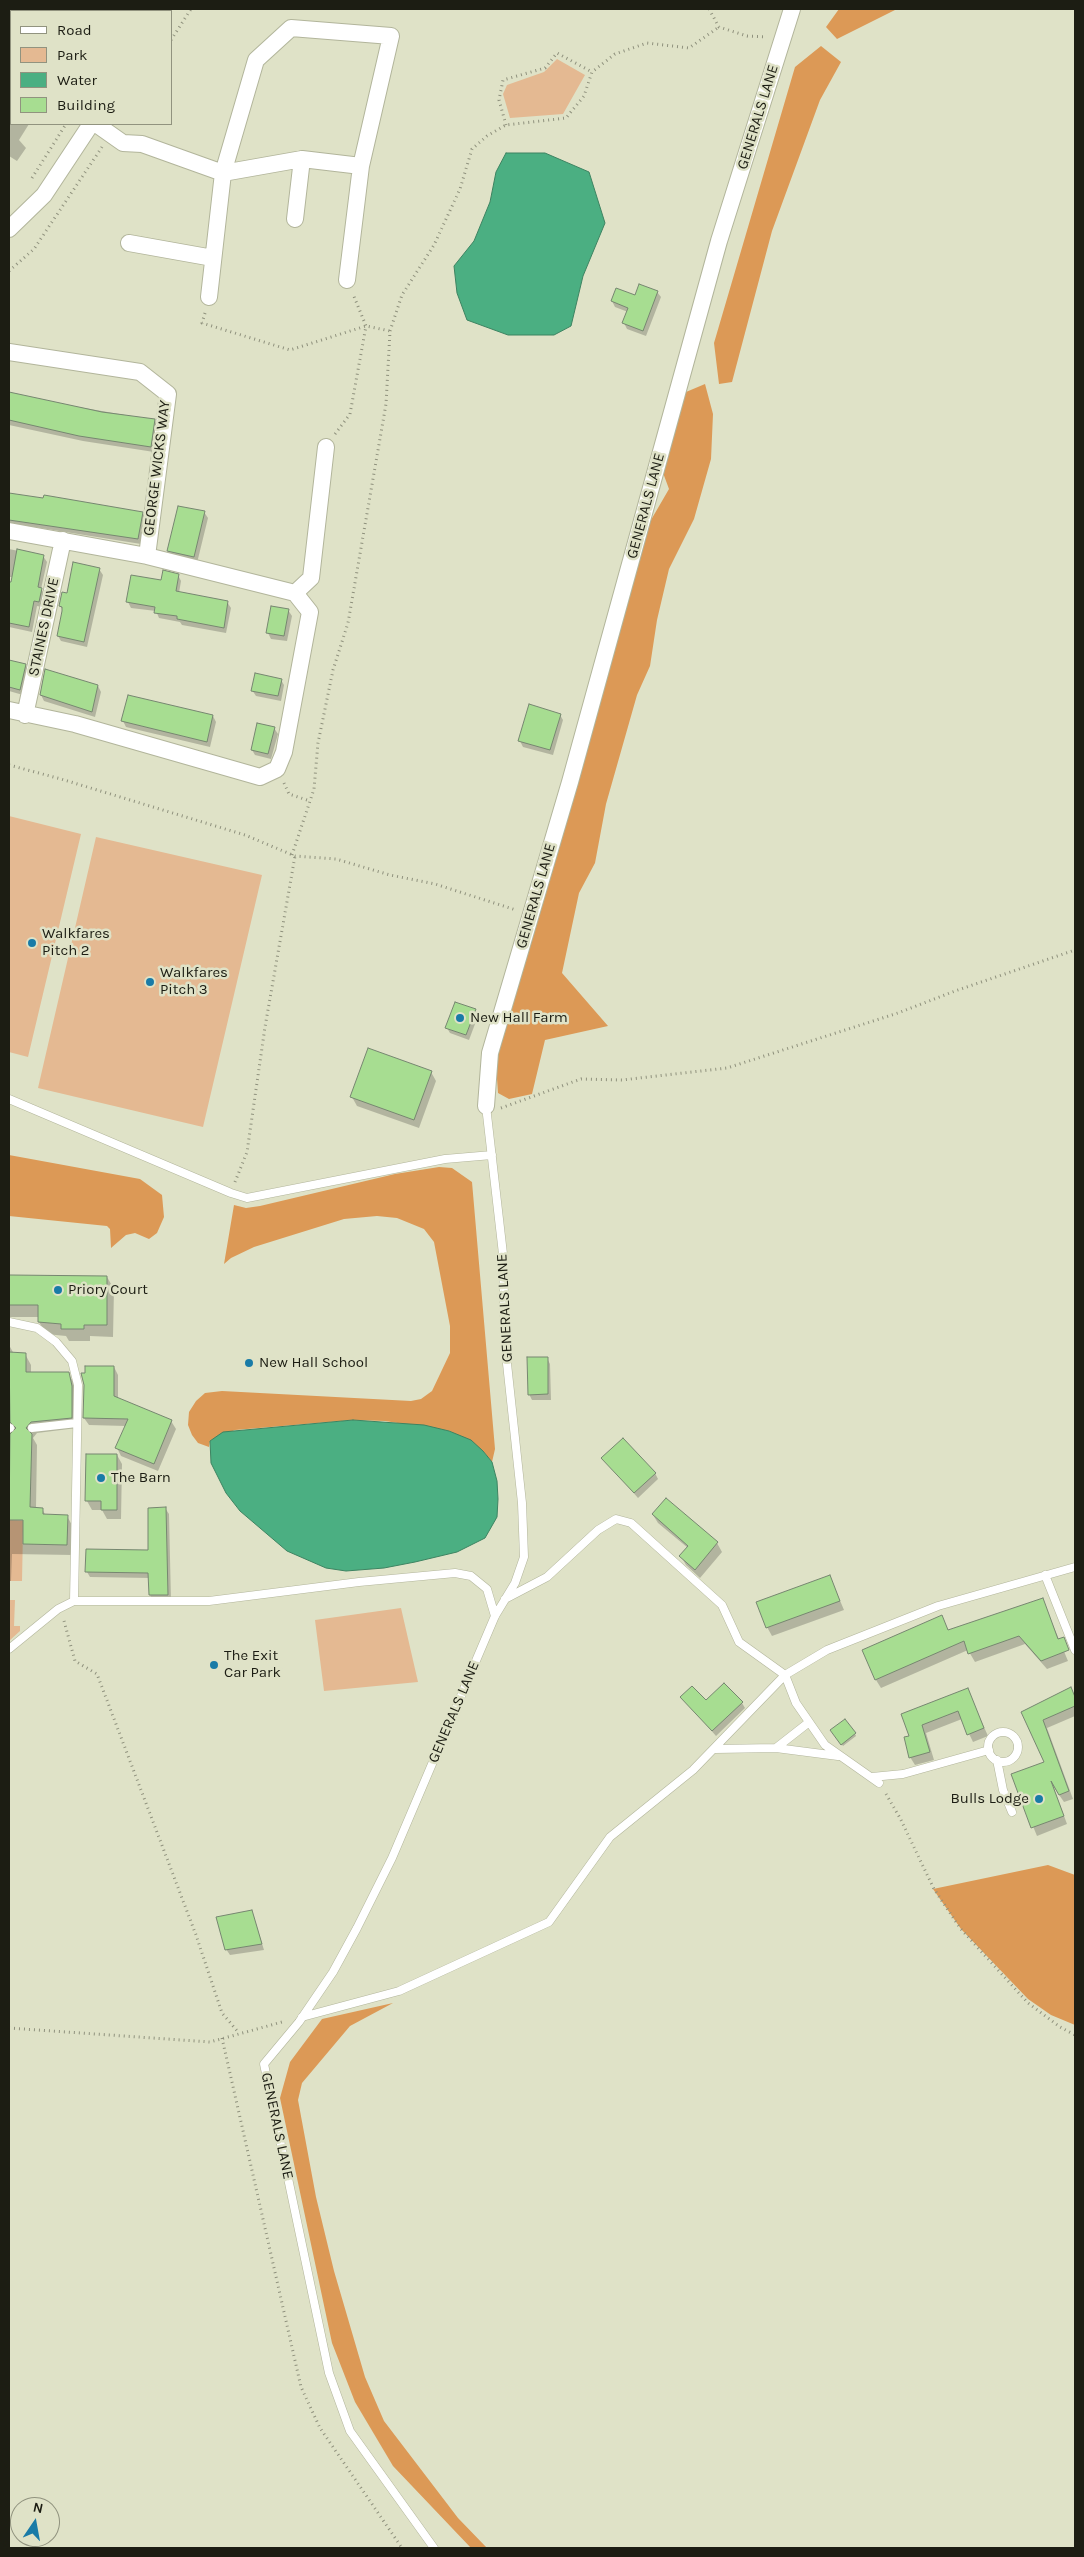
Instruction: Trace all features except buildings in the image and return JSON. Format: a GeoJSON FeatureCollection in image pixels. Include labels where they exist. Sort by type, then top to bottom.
{"type":"FeatureCollection","features":[{"type":"Feature","properties":{"kind":"street","name":"GENERALS LANE"},"geometry":{"type":"LineString","coordinates":[[487,1110],[490,1053],[532,915],[719,241],[781,36],[792,9]]}},
{"type":"Feature","properties":{"kind":"street"},"geometry":{"type":"LineString","coordinates":[[209,298],[223,173],[256,60],[291,28],[391,36],[361,166],[347,280]]}},
{"type":"Feature","properties":{"kind":"street"},"geometry":{"type":"LineString","coordinates":[[9,229],[44,195],[90,125]]}},
{"type":"Feature","properties":{"kind":"street"},"geometry":{"type":"LineString","coordinates":[[97,125],[123,143],[142,144],[223,173],[302,159],[361,166]]}},
{"type":"Feature","properties":{"kind":"street"},"geometry":{"type":"LineString","coordinates":[[295,219],[302,159]]}},
{"type":"Feature","properties":{"kind":"street"},"geometry":{"type":"LineString","coordinates":[[129,243],[213,258]]}},
{"type":"Feature","properties":{"kind":"street","name":"GEORGE WICKS WAY"},"geometry":{"type":"LineString","coordinates":[[9,352],[140,372],[168,394],[146,556],[295,593]]}},
{"type":"Feature","properties":{"kind":"street"},"geometry":{"type":"LineString","coordinates":[[9,710],[25,715],[75,724],[260,776],[277,769],[284,752],[310,612],[295,593],[311,578],[326,447]]}},
{"type":"Feature","properties":{"kind":"street"},"geometry":{"type":"LineString","coordinates":[[9,531],[146,556]]}},
{"type":"Feature","properties":{"kind":"street","name":"STAINES DRIVE"},"geometry":{"type":"LineString","coordinates":[[25,715],[64,540]]}},
{"type":"Feature","properties":{"kind":"lane"},"geometry":{"type":"LineString","coordinates":[[9,1099],[231,1193],[247,1198],[445,1159],[492,1155]]}},
{"type":"Feature","properties":{"kind":"lane","name":"GENERALS LANE"},"geometry":{"type":"LineString","coordinates":[[434,2548],[350,2431],[329,2373],[264,2064],[302,2017],[333,1972],[392,1858],[495,1616],[515,1583],[524,1558],[522,1503],[505,1345],[502,1254],[487,1110]]}},
{"type":"Feature","properties":{"kind":"lane"},"geometry":{"type":"LineString","coordinates":[[9,1322],[37,1328],[56,1342],[72,1361],[78,1385],[74,1600]]}},
{"type":"Feature","properties":{"kind":"lane"},"geometry":{"type":"LineString","coordinates":[[32,1428],[77,1422]]}},
{"type":"Feature","properties":{"kind":"lane"},"geometry":{"type":"LineString","coordinates":[[504,1600],[547,1577],[598,1530],[616,1519],[631,1522],[722,1605],[739,1642],[785,1675],[796,1703],[825,1745],[838,1756],[879,1783]]}},
{"type":"Feature","properties":{"kind":"lane"},"geometry":{"type":"LineString","coordinates":[[302,2017],[399,1991],[549,1922],[610,1836],[693,1770],[785,1675],[827,1650],[938,1606],[1075,1567]]}},
{"type":"Feature","properties":{"kind":"lane"},"geometry":{"type":"LineString","coordinates":[[9,1649],[58,1609],[74,1600],[209,1602],[359,1582],[455,1573],[471,1576],[487,1589],[495,1616]]}},
{"type":"Feature","properties":{"kind":"lane"},"geometry":{"type":"LineString","coordinates":[[1045,1576],[1075,1650]]}},
{"type":"Feature","properties":{"kind":"lane"},"geometry":{"type":"LineString","coordinates":[[776,1748],[808,1723]]}},
{"type":"Feature","properties":{"kind":"lane"},"geometry":{"type":"LineString","coordinates":[[997,1760],[1008,1761],[1017,1754],[1019,1746],[1014,1736],[1010,1733],[998,1732],[990,1740],[989,1750],[997,1760],[1003,1790],[1012,1812]]}},
{"type":"Feature","properties":{"kind":"lane"},"geometry":{"type":"LineString","coordinates":[[715,1749],[776,1748],[838,1756]]}},
{"type":"Feature","properties":{"kind":"lane"},"geometry":{"type":"LineString","coordinates":[[872,1777],[902,1774],[989,1750]]}},
{"type":"Feature","properties":{"kind":"path"},"geometry":{"type":"LineString","coordinates":[[172,38],[191,9]]}},
{"type":"Feature","properties":{"kind":"path"},"geometry":{"type":"LineString","coordinates":[[709,9],[719,27],[747,36],[781,36]]}},
{"type":"Feature","properties":{"kind":"path"},"geometry":{"type":"LineString","coordinates":[[231,1193],[247,1152],[265,1027],[294,855],[314,790],[318,743],[332,670],[348,623],[382,423],[390,331],[402,295],[434,245],[460,189],[472,149],[487,136],[506,125],[566,118],[584,96],[592,72],[616,54],[647,43],[689,48],[719,27]]}},
{"type":"Feature","properties":{"kind":"path"},"geometry":{"type":"LineString","coordinates":[[506,125],[499,100],[503,80],[545,68],[557,53],[592,72]]}},
{"type":"Feature","properties":{"kind":"path"},"geometry":{"type":"LineString","coordinates":[[27,186],[65,125]]}},
{"type":"Feature","properties":{"kind":"path"},"geometry":{"type":"LineString","coordinates":[[9,271],[34,249],[110,134]]}},
{"type":"Feature","properties":{"kind":"path"},"geometry":{"type":"LineString","coordinates":[[326,447],[350,414],[366,326],[347,280]]}},
{"type":"Feature","properties":{"kind":"path"},"geometry":{"type":"LineString","coordinates":[[209,298],[202,323],[290,350],[366,326],[390,331]]}},
{"type":"Feature","properties":{"kind":"path"},"geometry":{"type":"LineString","coordinates":[[9,765],[61,778],[245,835],[294,855],[336,859],[390,875],[435,884],[532,915]]}},
{"type":"Feature","properties":{"kind":"path"},"geometry":{"type":"LineString","coordinates":[[277,769],[289,794],[310,801]]}},
{"type":"Feature","properties":{"kind":"path"},"geometry":{"type":"LineString","coordinates":[[487,1110],[581,1079],[622,1080],[727,1068],[898,1013],[955,991],[1075,950]]}},
{"type":"Feature","properties":{"kind":"path"},"geometry":{"type":"LineString","coordinates":[[63,1618],[75,1661],[97,1674],[196,1935],[222,2013],[239,2033]]}},
{"type":"Feature","properties":{"kind":"path"},"geometry":{"type":"LineString","coordinates":[[879,1783],[900,1818],[934,1889],[960,1928],[1028,2003],[1060,2027],[1075,2035]]}},
{"type":"Feature","properties":{"kind":"path"},"geometry":{"type":"LineString","coordinates":[[9,2028],[210,2042],[302,2017]]}},
{"type":"Feature","properties":{"kind":"path"},"geometry":{"type":"LineString","coordinates":[[222,2038],[301,2387],[320,2428],[402,2548]]}},
{"type":"Feature","properties":{"kind":"green space"},"geometry":{"type":"Polygon","coordinates":[[[557,59],[585,75],[563,114],[510,118],[503,94],[507,85],[544,72],[557,59]]]}},
{"type":"Feature","properties":{"kind":"green space","name":"Walkfares Pitch 2"},"geometry":{"type":"Polygon","coordinates":[[[9,816],[81,834],[28,1057],[9,1052],[9,816]]]}},
{"type":"Feature","properties":{"kind":"green space","name":"Walkfares Pitch 3"},"geometry":{"type":"Polygon","coordinates":[[[96,837],[262,875],[203,1127],[38,1088],[96,837]]]}},
{"type":"Feature","properties":{"kind":"green space"},"geometry":{"type":"Polygon","coordinates":[[[9,1520],[30,1521],[23,1531],[22,1581],[9,1581],[9,1520]]]}},
{"type":"Feature","properties":{"kind":"green space"},"geometry":{"type":"Polygon","coordinates":[[[9,1600],[15,1600],[14,1626],[20,1626],[20,1631],[9,1641],[9,1600]]]}},
{"type":"Feature","properties":{"kind":"green space"},"geometry":{"type":"Polygon","coordinates":[[[401,1608],[418,1682],[324,1691],[315,1620],[401,1608]]]}},
{"type":"Feature","properties":{"kind":"shaded area"},"geometry":{"type":"Polygon","coordinates":[[[839,9],[897,9],[837,39],[826,27],[839,9]]]}},
{"type":"Feature","properties":{"kind":"shaded area"},"geometry":{"type":"Polygon","coordinates":[[[821,46],[841,62],[820,100],[772,231],[732,382],[719,384],[714,343],[795,67],[821,46]]]}},
{"type":"Feature","properties":{"kind":"shaded area"},"geometry":{"type":"Polygon","coordinates":[[[705,384],[713,414],[711,459],[694,519],[669,569],[657,620],[650,666],[637,695],[606,804],[595,863],[579,893],[562,973],[608,1026],[545,1040],[532,1094],[509,1099],[498,1093],[496,1063],[521,970],[568,817],[595,707],[644,532],[669,489],[659,462],[669,415],[686,392],[705,384]]]}},
{"type":"Feature","properties":{"kind":"shaded area"},"geometry":{"type":"Polygon","coordinates":[[[9,1155],[140,1179],[162,1195],[164,1217],[157,1233],[149,1239],[135,1233],[126,1235],[111,1248],[110,1229],[107,1226],[9,1216],[9,1155]]]}},
{"type":"Feature","properties":{"kind":"shaded area"},"geometry":{"type":"Polygon","coordinates":[[[439,1167],[452,1168],[472,1182],[495,1449],[492,1462],[483,1451],[449,1431],[385,1421],[353,1420],[235,1430],[210,1441],[209,1447],[198,1443],[188,1425],[189,1412],[196,1401],[205,1393],[222,1391],[411,1401],[421,1399],[432,1391],[450,1353],[450,1326],[434,1242],[424,1229],[397,1218],[377,1216],[344,1219],[254,1247],[231,1258],[224,1264],[234,1205],[246,1208],[260,1206],[395,1174],[439,1167]]]}},
{"type":"Feature","properties":{"kind":"shaded area"},"geometry":{"type":"Polygon","coordinates":[[[1048,1865],[1075,1875],[1075,2025],[1051,2015],[1028,1999],[961,1929],[933,1889],[1048,1865]]]}},
{"type":"Feature","properties":{"kind":"shaded area"},"geometry":{"type":"Polygon","coordinates":[[[393,2003],[350,2026],[302,2083],[298,2100],[316,2197],[334,2271],[365,2377],[384,2421],[458,2518],[487,2548],[471,2548],[393,2466],[355,2402],[332,2343],[280,2098],[290,2062],[322,2019],[393,2003]]]}},
{"type":"Feature","properties":{"kind":"water"},"geometry":{"type":"Polygon","coordinates":[[[506,153],[545,153],[589,172],[605,223],[583,276],[571,326],[554,335],[508,335],[467,320],[457,293],[454,266],[474,241],[490,202],[496,172],[506,153]]]}},
{"type":"Feature","properties":{"kind":"water"},"geometry":{"type":"Polygon","coordinates":[[[353,1420],[424,1425],[449,1431],[471,1440],[492,1462],[497,1481],[497,1517],[485,1538],[457,1552],[384,1568],[346,1571],[326,1568],[287,1551],[240,1511],[226,1493],[211,1463],[210,1441],[223,1432],[353,1420]]]}},
{"type":"Feature","properties":{"kind":"place","name":"Walkfares Pitch 2"},"geometry":{"type":"Point","coordinates":[32,943]}},
{"type":"Feature","properties":{"kind":"place","name":"Walkfares Pitch 3"},"geometry":{"type":"Point","coordinates":[150,982]}},
{"type":"Feature","properties":{"kind":"place","name":"New Hall Farm"},"geometry":{"type":"Point","coordinates":[460,1018]}},
{"type":"Feature","properties":{"kind":"place","name":"Priory Court"},"geometry":{"type":"Point","coordinates":[58,1290]}},
{"type":"Feature","properties":{"kind":"place","name":"New Hall School"},"geometry":{"type":"Point","coordinates":[249,1363]}},
{"type":"Feature","properties":{"kind":"place","name":"The Barn"},"geometry":{"type":"Point","coordinates":[101,1478]}},
{"type":"Feature","properties":{"kind":"place","name":"The Exit Car Park"},"geometry":{"type":"Point","coordinates":[214,1665]}},
{"type":"Feature","properties":{"kind":"place","name":"Bulls Lodge"},"geometry":{"type":"Point","coordinates":[1039,1799]}}]}
